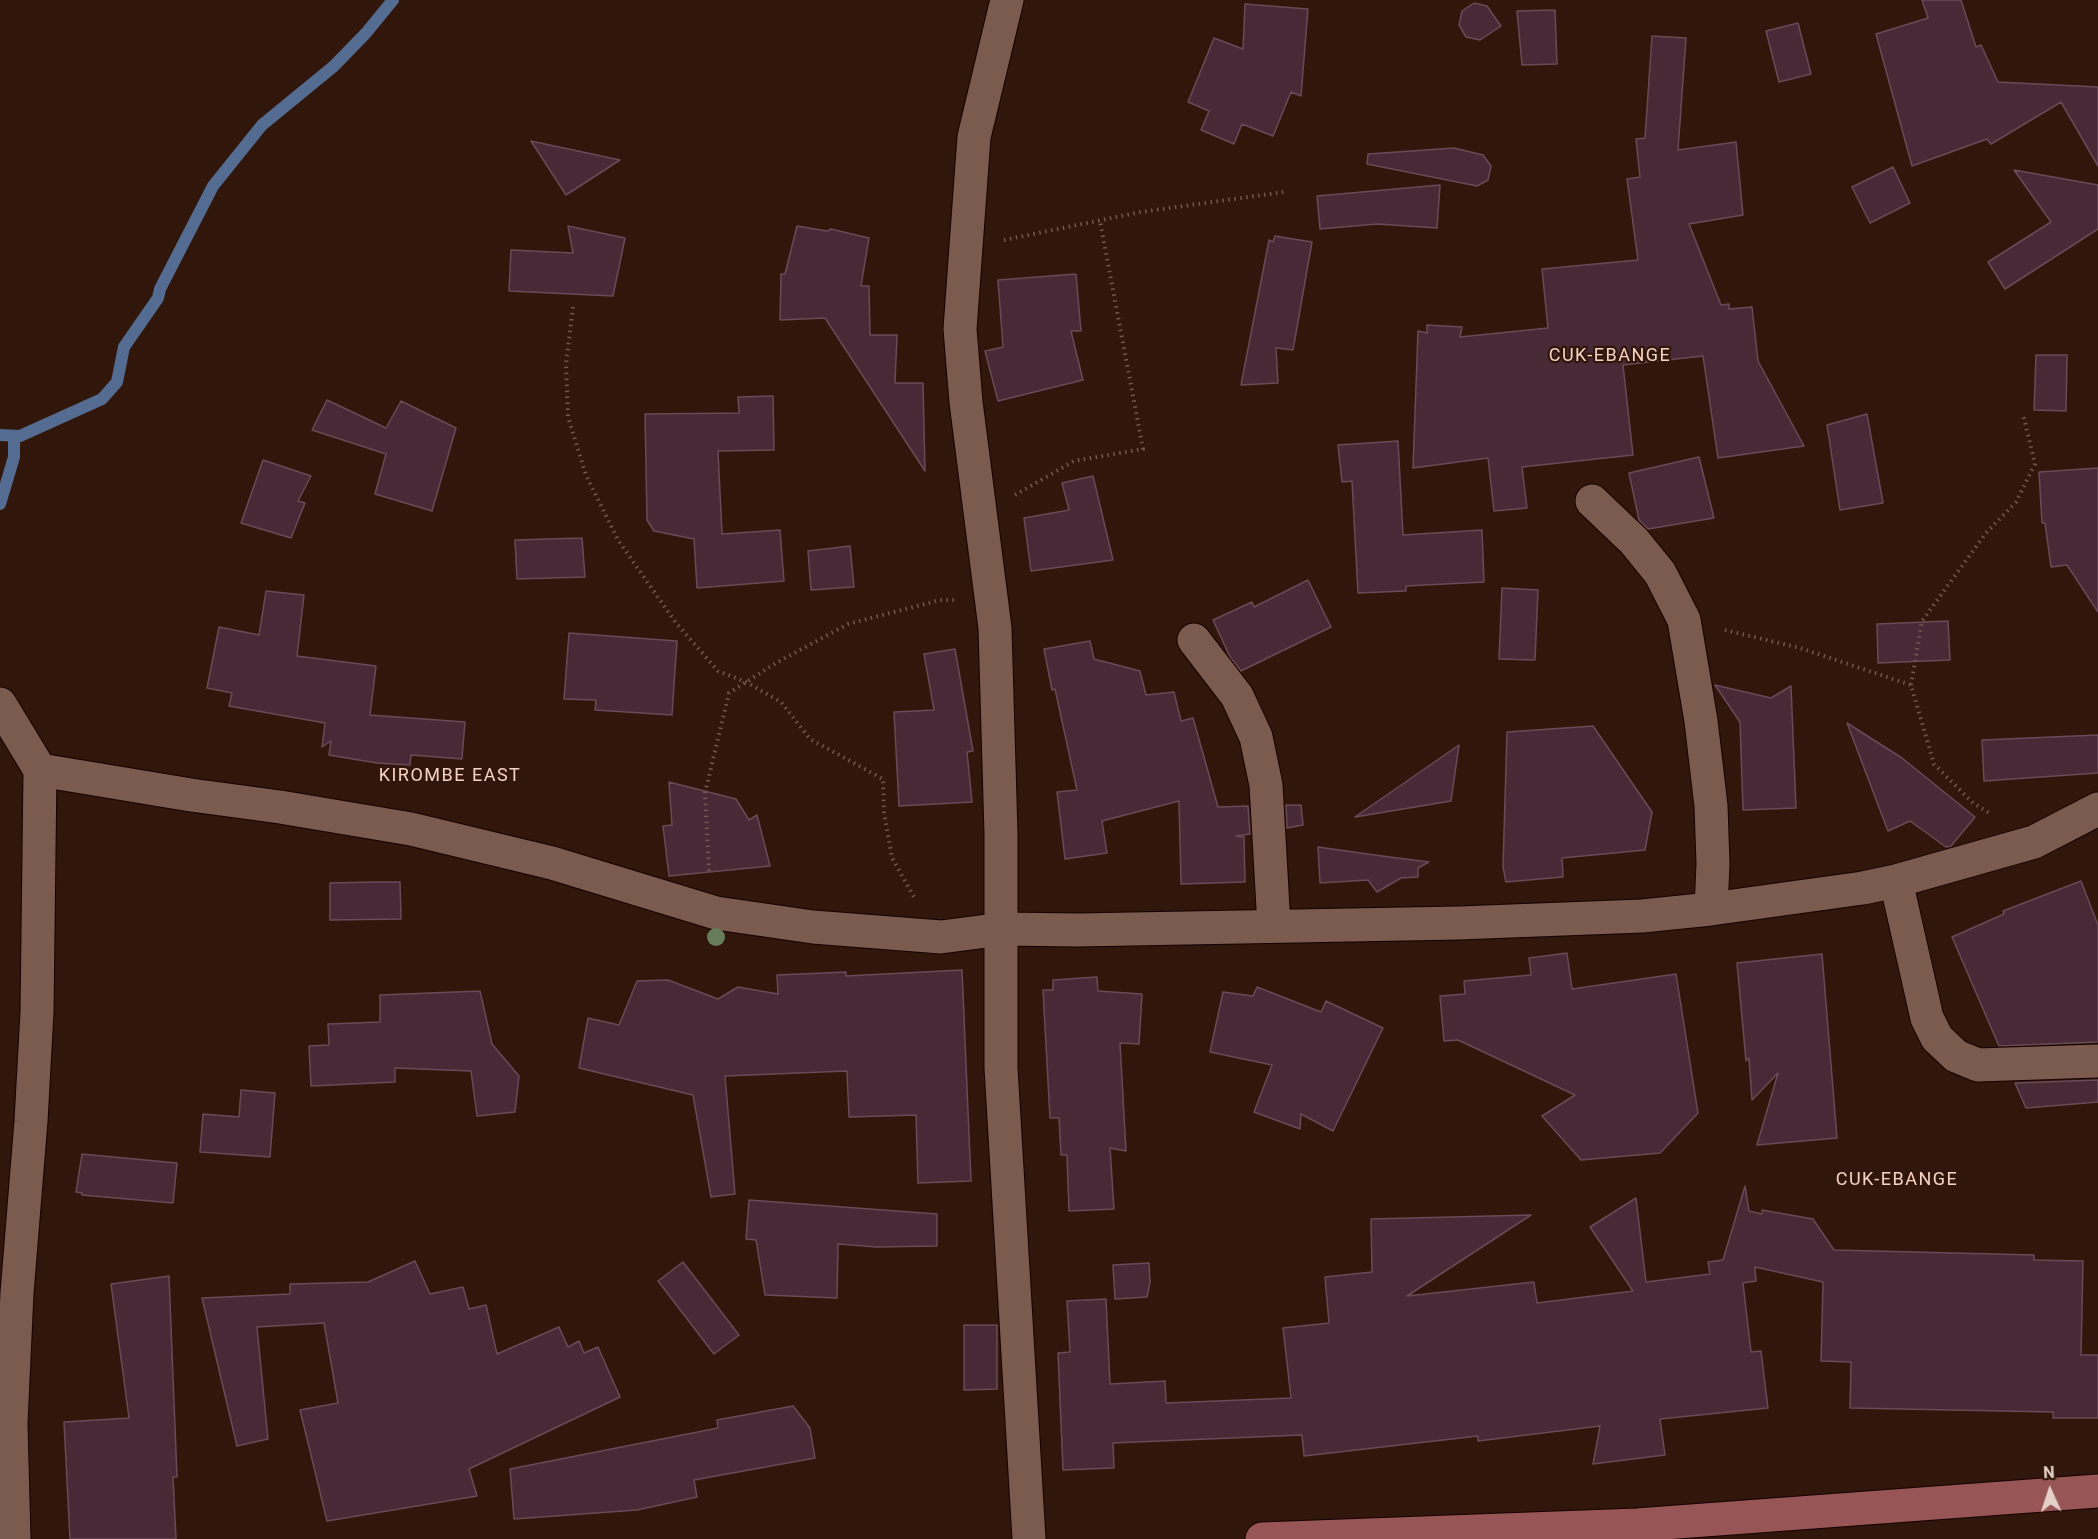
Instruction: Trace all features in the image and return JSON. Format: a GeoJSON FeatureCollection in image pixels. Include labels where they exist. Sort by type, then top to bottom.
{"type":"FeatureCollection","features":[{"type":"Feature","properties":{"kind":"street"},"geometry":{"type":"LineString","coordinates":[[1007,0],[974,137],[964,247],[960,329],[966,402],[995,628],[1002,929],[1001,1079],[1029,1539]]}},
{"type":"Feature","properties":{"kind":"street"},"geometry":{"type":"LineString","coordinates":[[1592,501],[1634,541],[1660,573],[1684,620],[1701,721],[1711,806],[1713,864],[1711,909]]}},
{"type":"Feature","properties":{"kind":"street"},"geometry":{"type":"LineString","coordinates":[[1194,639],[1237,696],[1257,737],[1266,785],[1274,926]]}},
{"type":"Feature","properties":{"kind":"street"},"geometry":{"type":"LineString","coordinates":[[0,704],[40,770],[37,1012],[17,1293],[11,1423],[14,1539]]}},
{"type":"Feature","properties":{"kind":"street"},"geometry":{"type":"LineString","coordinates":[[40,770],[411,830],[552,862],[716,913],[813,927],[940,937],[1002,929],[1078,930],[1459,923],[1642,916],[1711,909],[1863,888],[1896,880],[2034,842],[2098,809]]}},
{"type":"Feature","properties":{"kind":"street"},"geometry":{"type":"LineString","coordinates":[[1896,880],[1927,1018],[1938,1038],[1956,1056],[1977,1065],[2098,1061]]}},
{"type":"Feature","properties":{"kind":"street"},"geometry":{"type":"LineString","coordinates":[[1262,1539],[1636,1525],[2098,1491]]}},
{"type":"Feature","properties":{"kind":"path"},"geometry":{"type":"LineString","coordinates":[[964,247],[1141,212],[1284,192]]}},
{"type":"Feature","properties":{"kind":"path"},"geometry":{"type":"LineString","coordinates":[[982,518],[1025,488],[1074,461],[1143,449],[1100,220]]}},
{"type":"Feature","properties":{"kind":"path"},"geometry":{"type":"LineString","coordinates":[[573,307],[566,364],[568,417],[586,475],[618,540],[676,623],[718,671],[746,682],[781,702],[810,739],[883,779],[884,812],[892,858],[940,937]]}},
{"type":"Feature","properties":{"kind":"path"},"geometry":{"type":"LineString","coordinates":[[2024,414],[2035,464],[2016,502],[1986,533],[1922,621],[1911,685],[1934,764],[1973,803],[2034,842]]}},
{"type":"Feature","properties":{"kind":"path"},"geometry":{"type":"LineString","coordinates":[[716,913],[710,878],[705,793],[729,693],[848,624],[940,600],[993,600]]}},
{"type":"Feature","properties":{"kind":"path"},"geometry":{"type":"LineString","coordinates":[[1684,620],[1800,648],[1911,685]]}},
{"type":"Feature","properties":{"kind":"building"},"geometry":{"type":"Polygon","coordinates":[[[1922,0],[1961,0],[1976,47],[1981,45],[1998,82],[2098,87],[2098,166],[2061,102],[1991,144],[1987,139],[1912,166],[1876,34],[1928,18],[1922,0]]]}},
{"type":"Feature","properties":{"kind":"building"},"geometry":{"type":"Polygon","coordinates":[[[1474,3],[1487,6],[1501,26],[1480,40],[1466,37],[1459,25],[1462,11],[1474,3]]]}},
{"type":"Feature","properties":{"kind":"building"},"geometry":{"type":"Polygon","coordinates":[[[1245,4],[1308,9],[1301,96],[1291,92],[1273,136],[1242,124],[1234,144],[1201,130],[1209,111],[1188,102],[1214,38],[1243,49],[1245,4]]]}},
{"type":"Feature","properties":{"kind":"building"},"geometry":{"type":"Polygon","coordinates":[[[1555,10],[1557,64],[1522,65],[1517,11],[1555,10]]]}},
{"type":"Feature","properties":{"kind":"building"},"geometry":{"type":"Polygon","coordinates":[[[1798,23],[1811,74],[1779,82],[1766,31],[1798,23]]]}},
{"type":"Feature","properties":{"kind":"building"},"geometry":{"type":"Polygon","coordinates":[[[1652,36],[1686,38],[1678,150],[1736,142],[1743,215],[1689,224],[1721,305],[1729,304],[1729,309],[1752,307],[1758,361],[1804,446],[1718,458],[1703,356],[1623,365],[1633,455],[1522,467],[1527,508],[1494,511],[1488,458],[1413,468],[1418,331],[1427,333],[1427,325],[1462,327],[1460,337],[1548,328],[1542,269],[1638,260],[1627,179],[1640,177],[1636,139],[1645,138],[1652,36]]]}},
{"type":"Feature","properties":{"kind":"building"},"geometry":{"type":"Polygon","coordinates":[[[531,141],[620,160],[566,195],[531,141]]]}},
{"type":"Feature","properties":{"kind":"building"},"geometry":{"type":"Polygon","coordinates":[[[1454,148],[1483,155],[1491,166],[1488,180],[1477,186],[1367,164],[1368,154],[1454,148]]]}},
{"type":"Feature","properties":{"kind":"building"},"geometry":{"type":"Polygon","coordinates":[[[1893,167],[1910,203],[1870,223],[1852,187],[1893,167]]]}},
{"type":"Feature","properties":{"kind":"building"},"geometry":{"type":"Polygon","coordinates":[[[2014,170],[2098,185],[2098,229],[2005,289],[1988,262],[2051,222],[2014,170]]]}},
{"type":"Feature","properties":{"kind":"building"},"geometry":{"type":"Polygon","coordinates":[[[1440,185],[1437,228],[1377,224],[1320,229],[1317,196],[1440,185]]]}},
{"type":"Feature","properties":{"kind":"building"},"geometry":{"type":"Polygon","coordinates":[[[568,226],[625,238],[613,296],[509,291],[511,250],[573,253],[568,226]]]}},
{"type":"Feature","properties":{"kind":"building"},"geometry":{"type":"Polygon","coordinates":[[[797,226],[827,231],[831,229],[869,238],[861,286],[869,286],[870,335],[897,335],[895,383],[923,383],[925,471],[825,318],[780,320],[781,274],[785,274],[797,226]]]}},
{"type":"Feature","properties":{"kind":"building"},"geometry":{"type":"Polygon","coordinates":[[[1275,236],[1312,242],[1293,350],[1276,348],[1278,383],[1241,385],[1269,240],[1273,242],[1275,236]]]}},
{"type":"Feature","properties":{"kind":"building"},"geometry":{"type":"Polygon","coordinates":[[[1076,274],[1081,331],[1071,331],[1083,380],[998,401],[985,351],[1003,347],[998,280],[1076,274]]]}},
{"type":"Feature","properties":{"kind":"building"},"geometry":{"type":"Polygon","coordinates":[[[2036,355],[2067,355],[2066,411],[2034,410],[2036,355]]]}},
{"type":"Feature","properties":{"kind":"building"},"geometry":{"type":"Polygon","coordinates":[[[773,396],[774,450],[718,451],[722,534],[780,530],[784,581],[697,588],[694,539],[654,531],[647,520],[645,414],[739,413],[738,397],[773,396]]]}},
{"type":"Feature","properties":{"kind":"building"},"geometry":{"type":"Polygon","coordinates":[[[327,400],[386,428],[401,401],[456,428],[432,511],[375,494],[386,454],[312,430],[327,400]]]}},
{"type":"Feature","properties":{"kind":"building"},"geometry":{"type":"Polygon","coordinates":[[[1867,414],[1883,503],[1840,510],[1827,425],[1867,414]]]}},
{"type":"Feature","properties":{"kind":"building"},"geometry":{"type":"Polygon","coordinates":[[[1398,441],[1403,535],[1482,530],[1484,582],[1406,586],[1406,591],[1358,593],[1352,481],[1342,482],[1338,445],[1398,441]]]}},
{"type":"Feature","properties":{"kind":"building"},"geometry":{"type":"Polygon","coordinates":[[[1699,457],[1714,518],[1648,529],[1639,520],[1629,473],[1699,457]]]}},
{"type":"Feature","properties":{"kind":"building"},"geometry":{"type":"Polygon","coordinates":[[[263,460],[311,476],[298,501],[305,503],[291,538],[241,523],[263,460]]]}},
{"type":"Feature","properties":{"kind":"building"},"geometry":{"type":"Polygon","coordinates":[[[2098,468],[2098,612],[2067,565],[2051,567],[2045,523],[2042,523],[2039,472],[2098,468]]]}},
{"type":"Feature","properties":{"kind":"building"},"geometry":{"type":"Polygon","coordinates":[[[1093,476],[1113,560],[1031,571],[1024,518],[1069,510],[1062,483],[1093,476]]]}},
{"type":"Feature","properties":{"kind":"building"},"geometry":{"type":"Polygon","coordinates":[[[582,538],[585,577],[517,579],[515,540],[582,538]]]}},
{"type":"Feature","properties":{"kind":"building"},"geometry":{"type":"Polygon","coordinates":[[[850,546],[854,587],[811,590],[808,551],[850,546]]]}},
{"type":"Feature","properties":{"kind":"building"},"geometry":{"type":"Polygon","coordinates":[[[1308,580],[1331,627],[1241,671],[1230,657],[1213,620],[1252,602],[1254,607],[1308,580]]]}},
{"type":"Feature","properties":{"kind":"building"},"geometry":{"type":"Polygon","coordinates":[[[1502,588],[1538,590],[1535,660],[1499,659],[1502,588]]]}},
{"type":"Feature","properties":{"kind":"building"},"geometry":{"type":"Polygon","coordinates":[[[266,591],[304,595],[297,656],[376,666],[370,715],[465,722],[462,759],[411,755],[410,765],[377,763],[329,755],[331,741],[322,747],[325,723],[229,706],[232,693],[207,688],[219,627],[259,635],[266,591]]]}},
{"type":"Feature","properties":{"kind":"building"},"geometry":{"type":"Polygon","coordinates":[[[1948,621],[1950,660],[1878,663],[1877,624],[1948,621]]]}},
{"type":"Feature","properties":{"kind":"building"},"geometry":{"type":"Polygon","coordinates":[[[569,633],[677,641],[672,715],[595,710],[596,700],[564,699],[569,633]]]}},
{"type":"Feature","properties":{"kind":"building"},"geometry":{"type":"Polygon","coordinates":[[[1090,641],[1094,659],[1140,671],[1146,695],[1174,692],[1181,721],[1193,718],[1218,807],[1248,806],[1250,834],[1236,836],[1244,837],[1245,882],[1181,884],[1179,801],[1102,821],[1107,853],[1065,859],[1057,792],[1077,790],[1044,649],[1090,641]]]}},
{"type":"Feature","properties":{"kind":"building"},"geometry":{"type":"Polygon","coordinates":[[[955,649],[973,751],[967,752],[972,802],[899,806],[894,712],[934,710],[924,654],[955,649]]]}},
{"type":"Feature","properties":{"kind":"building"},"geometry":{"type":"Polygon","coordinates":[[[1715,685],[1771,698],[1791,686],[1796,808],[1743,810],[1740,722],[1715,685]]]}},
{"type":"Feature","properties":{"kind":"building"},"geometry":{"type":"Polygon","coordinates":[[[1847,723],[1902,758],[1975,817],[1951,846],[1946,847],[1910,821],[1888,831],[1847,723]]]}},
{"type":"Feature","properties":{"kind":"building"},"geometry":{"type":"Polygon","coordinates":[[[1593,726],[1652,812],[1645,850],[1562,858],[1563,877],[1506,882],[1503,867],[1507,732],[1593,726]]]}},
{"type":"Feature","properties":{"kind":"building"},"geometry":{"type":"Polygon","coordinates":[[[2098,735],[2098,773],[1984,781],[1982,740],[2098,735]]]}},
{"type":"Feature","properties":{"kind":"building"},"geometry":{"type":"Polygon","coordinates":[[[1459,745],[1451,801],[1355,817],[1459,745]]]}},
{"type":"Feature","properties":{"kind":"building"},"geometry":{"type":"Polygon","coordinates":[[[669,782],[736,799],[749,820],[757,815],[770,866],[669,876],[663,826],[672,825],[669,782]]]}},
{"type":"Feature","properties":{"kind":"building"},"geometry":{"type":"Polygon","coordinates":[[[1286,805],[1301,805],[1303,825],[1287,828],[1286,805]]]}},
{"type":"Feature","properties":{"kind":"building"},"geometry":{"type":"Polygon","coordinates":[[[1318,847],[1429,862],[1418,868],[1418,877],[1401,878],[1377,892],[1368,880],[1320,883],[1318,847]]]}},
{"type":"Feature","properties":{"kind":"building"},"geometry":{"type":"Polygon","coordinates":[[[2081,881],[2098,925],[2098,1042],[1999,1046],[1952,937],[2004,914],[2003,911],[2081,881]]]}},
{"type":"Feature","properties":{"kind":"building"},"geometry":{"type":"Polygon","coordinates":[[[400,882],[401,919],[330,920],[330,883],[400,882]]]}},
{"type":"Feature","properties":{"kind":"building"},"geometry":{"type":"Polygon","coordinates":[[[1567,953],[1572,989],[1676,974],[1698,1113],[1660,1153],[1581,1160],[1542,1116],[1575,1095],[1458,1040],[1444,1041],[1440,996],[1465,994],[1464,981],[1531,975],[1529,958],[1567,953]]]}},
{"type":"Feature","properties":{"kind":"building"},"geometry":{"type":"Polygon","coordinates":[[[1822,954],[1837,1138],[1757,1145],[1778,1073],[1752,1100],[1737,963],[1822,954]]]}},
{"type":"Feature","properties":{"kind":"building"},"geometry":{"type":"Polygon","coordinates":[[[962,970],[971,1181],[918,1183],[916,1115],[849,1117],[847,1071],[725,1076],[735,1194],[711,1197],[693,1095],[579,1068],[588,1018],[619,1025],[637,981],[668,980],[718,999],[738,987],[778,994],[777,975],[846,972],[846,976],[962,970]]]}},
{"type":"Feature","properties":{"kind":"building"},"geometry":{"type":"Polygon","coordinates":[[[1097,977],[1098,991],[1142,994],[1139,1044],[1120,1043],[1126,1151],[1110,1148],[1114,1209],[1069,1211],[1067,1155],[1061,1155],[1059,1118],[1050,1118],[1043,990],[1053,990],[1053,980],[1097,977]]]}},
{"type":"Feature","properties":{"kind":"building"},"geometry":{"type":"Polygon","coordinates":[[[1257,987],[1321,1012],[1326,1001],[1383,1028],[1333,1131],[1301,1114],[1300,1129],[1254,1112],[1272,1065],[1210,1052],[1223,992],[1253,996],[1257,987]]]}},
{"type":"Feature","properties":{"kind":"building"},"geometry":{"type":"Polygon","coordinates":[[[480,991],[492,1044],[519,1076],[515,1112],[477,1116],[471,1071],[395,1068],[395,1082],[311,1086],[309,1046],[329,1045],[328,1024],[380,1022],[380,995],[480,991]]]}},
{"type":"Feature","properties":{"kind":"building"},"geometry":{"type":"Polygon","coordinates":[[[2098,1080],[2098,1102],[2026,1108],[2015,1083],[2098,1080]]]}},
{"type":"Feature","properties":{"kind":"building"},"geometry":{"type":"Polygon","coordinates":[[[241,1090],[275,1093],[270,1157],[200,1152],[203,1114],[239,1117],[241,1090]]]}},
{"type":"Feature","properties":{"kind":"building"},"geometry":{"type":"Polygon","coordinates":[[[82,1154],[177,1163],[173,1203],[82,1195],[76,1192],[82,1154]]]}},
{"type":"Feature","properties":{"kind":"building"},"geometry":{"type":"Polygon","coordinates":[[[1745,1186],[1749,1211],[1762,1214],[1762,1210],[1813,1219],[1834,1250],[2034,1255],[2034,1260],[2083,1261],[2081,1355],[2098,1355],[2098,1418],[2053,1418],[2053,1412],[1850,1408],[1851,1362],[1821,1361],[1823,1282],[1755,1267],[1756,1281],[1743,1283],[1751,1352],[1761,1351],[1768,1408],[1660,1419],[1665,1455],[1593,1464],[1600,1426],[1478,1441],[1478,1436],[1304,1456],[1302,1435],[1113,1443],[1114,1468],[1063,1470],[1058,1353],[1070,1352],[1067,1301],[1106,1299],[1110,1384],[1165,1381],[1166,1403],[1291,1398],[1283,1328],[1329,1323],[1325,1277],[1372,1272],[1371,1219],[1531,1215],[1407,1296],[1534,1282],[1537,1303],[1633,1291],[1590,1227],[1636,1198],[1646,1282],[1710,1274],[1708,1262],[1723,1260],[1745,1186]]]}},
{"type":"Feature","properties":{"kind":"building"},"geometry":{"type":"Polygon","coordinates":[[[749,1200],[937,1214],[937,1246],[876,1247],[838,1244],[837,1298],[765,1295],[756,1240],[746,1239],[749,1200]]]}},
{"type":"Feature","properties":{"kind":"building"},"geometry":{"type":"Polygon","coordinates":[[[415,1261],[430,1294],[463,1287],[469,1309],[486,1305],[497,1354],[559,1327],[568,1347],[579,1341],[584,1353],[598,1347],[620,1397],[469,1469],[477,1496],[327,1521],[300,1410],[338,1403],[324,1323],[257,1327],[268,1439],[237,1446],[202,1298],[290,1294],[290,1284],[368,1282],[415,1261]]]}},
{"type":"Feature","properties":{"kind":"building"},"geometry":{"type":"Polygon","coordinates":[[[683,1262],[739,1335],[714,1354],[658,1281],[683,1262]]]}},
{"type":"Feature","properties":{"kind":"building"},"geometry":{"type":"Polygon","coordinates":[[[1149,1263],[1150,1282],[1147,1297],[1115,1299],[1113,1265],[1149,1263]]]}},
{"type":"Feature","properties":{"kind":"building"},"geometry":{"type":"Polygon","coordinates":[[[169,1276],[177,1477],[173,1477],[176,1539],[70,1539],[64,1422],[129,1418],[111,1284],[169,1276]]]}},
{"type":"Feature","properties":{"kind":"building"},"geometry":{"type":"Polygon","coordinates":[[[964,1325],[997,1325],[997,1389],[964,1390],[964,1325]]]}},
{"type":"Feature","properties":{"kind":"building"},"geometry":{"type":"Polygon","coordinates":[[[793,1406],[810,1428],[815,1458],[694,1480],[697,1497],[637,1510],[514,1519],[510,1469],[718,1428],[717,1420],[793,1406]]]}},
{"type":"Feature","properties":{"kind":"waterway"},"geometry":{"type":"LineString","coordinates":[[0,435],[20,436],[102,399],[117,382],[124,347],[158,298],[160,289],[213,186],[262,125],[334,66],[366,33],[393,0]]}},
{"type":"Feature","properties":{"kind":"waterway"},"geometry":{"type":"LineString","coordinates":[[0,504],[14,457],[14,436]]}},
{"type":"Feature","properties":{"kind":"district","name":"CUK-EBANGE"},"geometry":{"type":"Point","coordinates":[1610,356]}},
{"type":"Feature","properties":{"kind":"district","name":"KIROMBE EAST"},"geometry":{"type":"Point","coordinates":[450,776]}},
{"type":"Feature","properties":{"kind":"district","name":"CUK-EBANGE"},"geometry":{"type":"Point","coordinates":[1897,1180]}}]}
